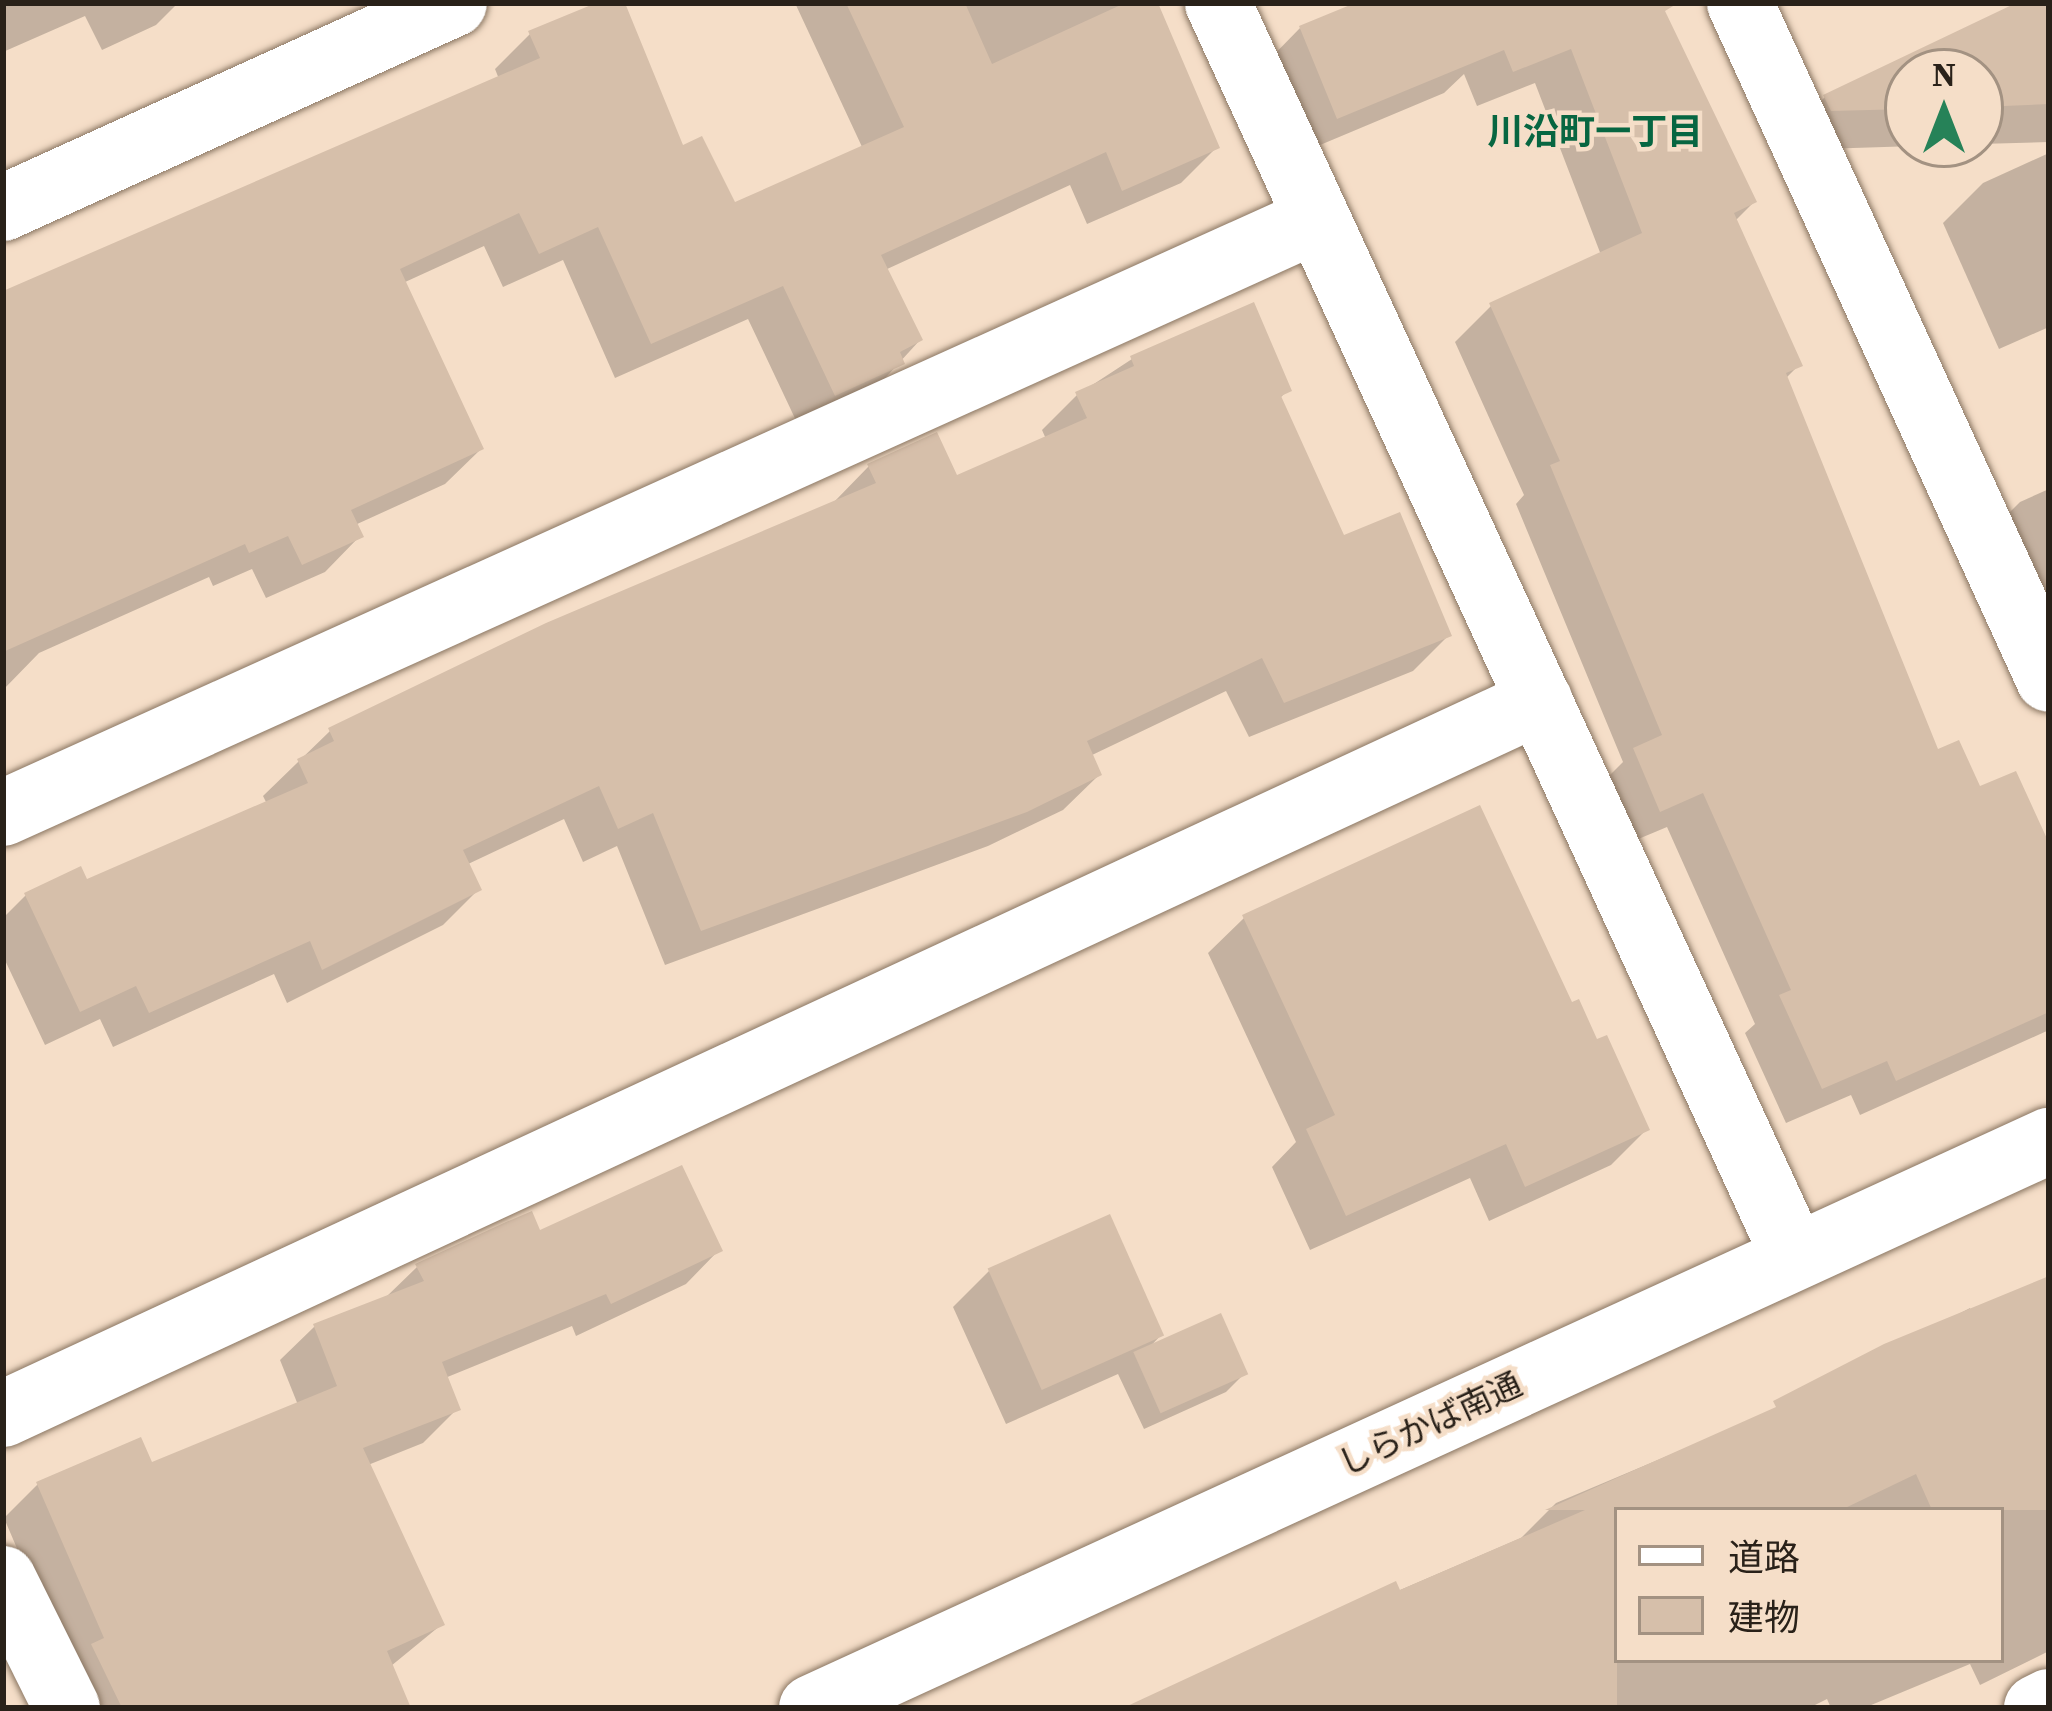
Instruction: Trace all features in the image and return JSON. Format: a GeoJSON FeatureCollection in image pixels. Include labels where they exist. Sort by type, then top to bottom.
{"type":"FeatureCollection","features":[{"type":"Feature","properties":{"kind":"street"},"geometry":{"type":"LineString","coordinates":[[3,208],[454,3]]}},
{"type":"Feature","properties":{"kind":"street"},"geometry":{"type":"LineString","coordinates":[[1218,3],[1794,1256]]}},
{"type":"Feature","properties":{"kind":"street"},"geometry":{"type":"LineString","coordinates":[[1740,3],[2049,679]]}},
{"type":"Feature","properties":{"kind":"street"},"geometry":{"type":"LineString","coordinates":[[3,813],[1316,220]]}},
{"type":"Feature","properties":{"kind":"street"},"geometry":{"type":"LineString","coordinates":[[3,1414],[1540,701]]}},
{"type":"Feature","properties":{"kind":"street","name":"しらかば南通"},"geometry":{"type":"LineString","coordinates":[[812,1708],[2049,1141]]}},
{"type":"Feature","properties":{"kind":"street"},"geometry":{"type":"LineString","coordinates":[[3,1579],[67,1708]]}},
{"type":"Feature","properties":{"kind":"street"},"geometry":{"type":"LineString","coordinates":[[2037,1708],[2049,1702]]}},
{"type":"Feature","properties":{"kind":"building"},"geometry":{"type":"Polygon","coordinates":[[[596,3],[625,3],[683,145],[702,136],[735,202],[904,127],[846,3],[965,3],[992,64],[1125,3],[1158,3],[1220,148],[1122,191],[1106,152],[881,255],[923,340],[900,352],[905,364],[835,396],[783,286],[651,344],[598,227],[539,254],[519,213],[400,269],[484,449],[351,510],[364,537],[302,565],[288,536],[249,553],[245,544],[3,652],[3,291],[540,58],[528,31],[596,3]]]}},
{"type":"Feature","properties":{"kind":"building"},"geometry":{"type":"Polygon","coordinates":[[[1355,3],[1678,3],[1665,11],[1757,202],[1734,213],[1803,366],[1786,373],[1938,749],[1959,740],[1980,786],[2016,771],[2049,843],[2049,1012],[1896,1081],[1887,1061],[1822,1089],[1779,995],[1791,990],[1703,793],[1660,812],[1633,748],[1662,735],[1550,465],[1560,461],[1489,303],[1642,233],[1571,49],[1513,72],[1504,50],[1337,119],[1299,26],[1355,3]]]}},
{"type":"Feature","properties":{"kind":"building"},"geometry":{"type":"Polygon","coordinates":[[[2016,3],[2049,3],[2049,104],[2004,106],[2004,48],[1922,48],[2016,3]]]}},
{"type":"Feature","properties":{"kind":"building"},"geometry":{"type":"Polygon","coordinates":[[[1884,66],[1884,110],[1831,111],[1823,95],[1884,66]]]}},
{"type":"Feature","properties":{"kind":"building"},"geometry":{"type":"Polygon","coordinates":[[[1254,302],[1292,391],[1281,396],[1344,535],[1400,512],[1452,636],[1284,703],[1262,658],[1087,741],[1102,775],[1027,812],[701,931],[653,813],[618,829],[599,786],[463,850],[482,890],[322,970],[310,941],[149,1013],[136,986],[80,1012],[24,893],[81,866],[87,879],[308,783],[297,759],[334,741],[328,728],[546,623],[876,483],[867,464],[937,432],[957,475],[1087,418],[1075,392],[1134,366],[1130,356],[1254,302]]]}},
{"type":"Feature","properties":{"kind":"building"},"geometry":{"type":"Polygon","coordinates":[[[1480,805],[1572,1002],[1579,999],[1597,1039],[1607,1035],[1650,1130],[1525,1187],[1506,1144],[1346,1216],[1306,1129],[1335,1115],[1242,915],[1480,805]]]}},
{"type":"Feature","properties":{"kind":"building"},"geometry":{"type":"Polygon","coordinates":[[[682,1165],[723,1251],[611,1304],[606,1294],[442,1362],[461,1410],[363,1448],[445,1625],[387,1651],[411,1708],[122,1708],[91,1644],[104,1638],[36,1482],[141,1437],[152,1462],[337,1386],[313,1324],[424,1281],[415,1264],[506,1222],[532,1211],[540,1230],[682,1165]]]}},
{"type":"Feature","properties":{"kind":"building"},"geometry":{"type":"Polygon","coordinates":[[[1110,1214],[1164,1336],[1042,1390],[988,1269],[1110,1214]]]}},
{"type":"Feature","properties":{"kind":"building"},"geometry":{"type":"Polygon","coordinates":[[[2049,1276],[2049,1510],[1931,1507],[1916,1474],[1847,1507],[1614,1507],[1617,1708],[1123,1708],[1396,1581],[1400,1590],[1585,1510],[1545,1510],[1776,1407],[1773,1401],[1884,1344],[2049,1276]]]}},
{"type":"Feature","properties":{"kind":"building"},"geometry":{"type":"Polygon","coordinates":[[[1221,1313],[1248,1374],[1161,1413],[1133,1352],[1221,1313]]]}},
{"type":"Feature","properties":{"kind":"district","name":"川沿町一丁目"},"geometry":{"type":"Point","coordinates":[1595,132]}}]}
